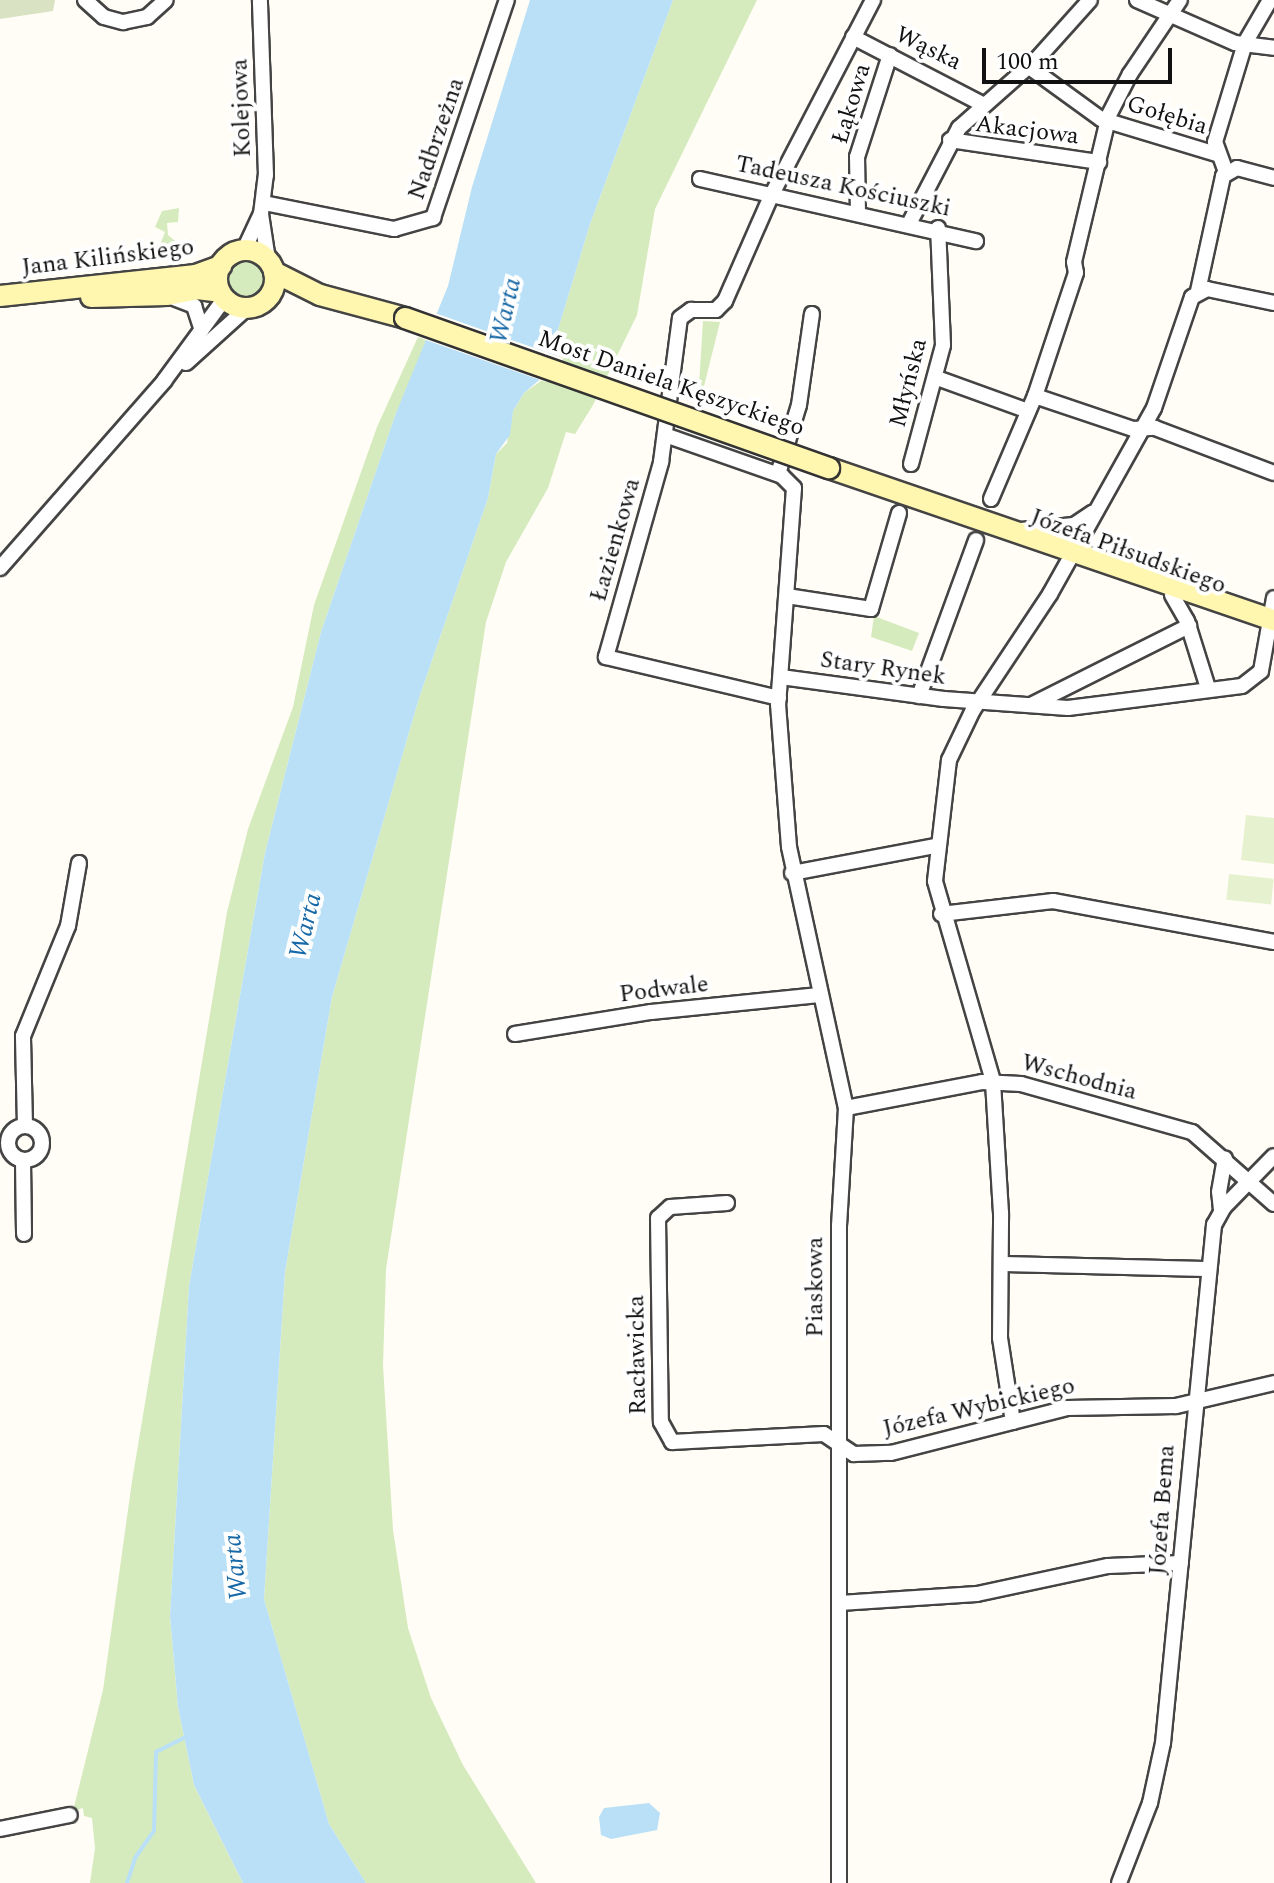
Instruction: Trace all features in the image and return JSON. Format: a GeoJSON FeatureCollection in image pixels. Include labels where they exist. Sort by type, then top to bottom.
{"type":"FeatureCollection","features":[{"type":"Feature","properties":{"kind":"street"},"geometry":{"type":"LineString","coordinates":[[85,0],[104,17],[123,22],[147,17],[166,0]]}},
{"type":"Feature","properties":{"kind":"street","name":"Kolejowa"},"geometry":{"type":"LineString","coordinates":[[260,0],[267,133],[263,209],[271,266]]}},
{"type":"Feature","properties":{"kind":"street","name":"Nadbrzeżna"},"geometry":{"type":"LineString","coordinates":[[263,209],[394,229],[433,218],[507,0]]}},
{"type":"Feature","properties":{"kind":"street"},"geometry":{"type":"LineString","coordinates":[[771,196],[873,0]]}},
{"type":"Feature","properties":{"kind":"street"},"geometry":{"type":"LineString","coordinates":[[910,222],[950,140],[982,104],[1028,66],[1090,0]]}},
{"type":"Feature","properties":{"kind":"street"},"geometry":{"type":"LineString","coordinates":[[1137,0],[1167,17],[1245,43],[1274,48]]}},
{"type":"Feature","properties":{"kind":"street"},"geometry":{"type":"LineString","coordinates":[[991,499],[1035,396],[1076,273],[1074,262],[1108,121],[1130,74],[1180,0]]}},
{"type":"Feature","properties":{"kind":"street"},"geometry":{"type":"LineString","coordinates":[[1013,1422],[1000,1338],[1001,1264],[993,1081],[941,914],[935,846],[949,760],[979,702],[1015,654],[1156,404],[1189,301],[1198,291],[1226,172],[1216,154],[1215,142],[1245,43],[1270,0]]}},
{"type":"Feature","properties":{"kind":"street","name":"Wąska"},"geometry":{"type":"LineString","coordinates":[[853,37],[982,104]]}},
{"type":"Feature","properties":{"kind":"street","name":"Łąkowa"},"geometry":{"type":"LineString","coordinates":[[858,213],[857,157],[890,55]]}},
{"type":"Feature","properties":{"kind":"street","name":"Gołębia"},"geometry":{"type":"LineString","coordinates":[[1028,66],[1108,121],[1216,154]]}},
{"type":"Feature","properties":{"kind":"street","name":"Akacjowa"},"geometry":{"type":"LineString","coordinates":[[950,140],[1099,162]]}},
{"type":"Feature","properties":{"kind":"street"},"geometry":{"type":"LineString","coordinates":[[1226,172],[1240,168],[1274,178]]}},
{"type":"Feature","properties":{"kind":"street","name":"Tadeusza Kościuszki"},"geometry":{"type":"LineString","coordinates":[[700,179],[938,228],[976,241]]}},
{"type":"Feature","properties":{"kind":"street","name":"Łazienkowa"},"geometry":{"type":"LineString","coordinates":[[771,196],[716,310],[687,312],[678,322],[665,435],[606,657],[779,698]]}},
{"type":"Feature","properties":{"kind":"street","name":"Kolejowa"},"geometry":{"type":"LineString","coordinates":[[244,250],[263,209]]}},
{"type":"Feature","properties":{"kind":"street","name":"Młyńska"},"geometry":{"type":"LineString","coordinates":[[911,464],[937,378],[945,324],[938,264],[938,228]]}},
{"type":"Feature","properties":{"kind":"street"},"geometry":{"type":"LineString","coordinates":[[0,568],[164,381],[202,330],[223,295],[221,266],[244,250],[320,295]]}},
{"type":"Feature","properties":{"kind":"street","name":"Jana Kilińskiego"},"geometry":{"type":"LineString","coordinates":[[0,296],[202,275],[221,266]]}},
{"type":"Feature","properties":{"kind":"street"},"geometry":{"type":"LineString","coordinates":[[268,298],[271,266]]}},
{"type":"Feature","properties":{"kind":"street","name":"Jana Kilińskiego"},"geometry":{"type":"LineString","coordinates":[[0,308],[101,296],[167,295],[197,289],[223,295]]}},
{"type":"Feature","properties":{"kind":"street"},"geometry":{"type":"LineString","coordinates":[[1198,291],[1274,303]]}},
{"type":"Feature","properties":{"kind":"street","name":"Jana Kilińskiego"},"geometry":{"type":"LineString","coordinates":[[167,295],[194,306],[202,330]]}},
{"type":"Feature","properties":{"kind":"street"},"geometry":{"type":"LineString","coordinates":[[223,295],[247,308]]}},
{"type":"Feature","properties":{"kind":"street"},"geometry":{"type":"LineString","coordinates":[[164,381],[247,308],[268,298],[320,295]]}},
{"type":"Feature","properties":{"kind":"street","name":"Most Daniela Kęszyckiego"},"geometry":{"type":"LineString","coordinates":[[320,295],[405,318],[829,468]]}},
{"type":"Feature","properties":{"kind":"street"},"geometry":{"type":"LineString","coordinates":[[778,474],[796,417],[812,314]]}},
{"type":"Feature","properties":{"kind":"street"},"geometry":{"type":"LineString","coordinates":[[937,378],[1028,411]]}},
{"type":"Feature","properties":{"kind":"street"},"geometry":{"type":"LineString","coordinates":[[1035,396],[1141,430],[1155,428],[1274,473]]}},
{"type":"Feature","properties":{"kind":"street"},"geometry":{"type":"LineString","coordinates":[[665,435],[791,481],[795,492],[779,698]]}},
{"type":"Feature","properties":{"kind":"street","name":"Józefa Piłsudskiego"},"geometry":{"type":"LineString","coordinates":[[829,468],[1271,625]]}},
{"type":"Feature","properties":{"kind":"street"},"geometry":{"type":"LineString","coordinates":[[788,591],[871,609],[899,513]]}},
{"type":"Feature","properties":{"kind":"street"},"geometry":{"type":"LineString","coordinates":[[1021,530],[1074,525],[1093,513]]}},
{"type":"Feature","properties":{"kind":"street","name":"Józefa Piłsudskiego"},"geometry":{"type":"LineString","coordinates":[[968,516],[1021,530],[1172,595],[1271,625]]}},
{"type":"Feature","properties":{"kind":"street"},"geometry":{"type":"LineString","coordinates":[[919,696],[976,540]]}},
{"type":"Feature","properties":{"kind":"street"},"geometry":{"type":"LineString","coordinates":[[1172,595],[1189,626],[1208,688]]}},
{"type":"Feature","properties":{"kind":"street"},"geometry":{"type":"LineString","coordinates":[[1274,598],[1261,671],[1274,682]]}},
{"type":"Feature","properties":{"kind":"street"},"geometry":{"type":"LineString","coordinates":[[1031,705],[1189,626]]}},
{"type":"Feature","properties":{"kind":"street","name":"Stary Rynek"},"geometry":{"type":"LineString","coordinates":[[781,677],[979,702],[1093,707],[1208,688],[1247,685],[1261,671]]}},
{"type":"Feature","properties":{"kind":"street","name":"Piaskowa"},"geometry":{"type":"LineString","coordinates":[[779,698],[792,873],[846,1108],[839,1196],[839,1883]]}},
{"type":"Feature","properties":{"kind":"street"},"geometry":{"type":"LineString","coordinates":[[792,873],[935,846]]}},
{"type":"Feature","properties":{"kind":"street"},"geometry":{"type":"LineString","coordinates":[[25,1126],[23,1033],[65,935],[79,863]]}},
{"type":"Feature","properties":{"kind":"street"},"geometry":{"type":"LineString","coordinates":[[941,914],[1053,901],[1274,942]]}},
{"type":"Feature","properties":{"kind":"street","name":"Podwale"},"geometry":{"type":"LineString","coordinates":[[515,1034],[668,1010],[819,995]]}},
{"type":"Feature","properties":{"kind":"street","name":"Wschodnia"},"geometry":{"type":"LineString","coordinates":[[846,1108],[993,1081],[1192,1132],[1274,1204]]}},
{"type":"Feature","properties":{"kind":"street"},"geometry":{"type":"LineString","coordinates":[[25,1126],[38,1132],[42,1142],[36,1156],[23,1161],[12,1155],[4,1144],[13,1131],[25,1126]]}},
{"type":"Feature","properties":{"kind":"street"},"geometry":{"type":"LineString","coordinates":[[1221,1210],[1274,1156]]}},
{"type":"Feature","properties":{"kind":"street","name":"Józefa Bema"},"geometry":{"type":"LineString","coordinates":[[1119,1883],[1158,1775],[1181,1563],[1193,1403],[1214,1225],[1221,1210],[1219,1181],[1225,1159]]}},
{"type":"Feature","properties":{"kind":"street"},"geometry":{"type":"LineString","coordinates":[[23,1161],[24,1234]]}},
{"type":"Feature","properties":{"kind":"street","name":"Racławicka"},"geometry":{"type":"LineString","coordinates":[[727,1203],[670,1207],[659,1214],[664,1435],[677,1443],[820,1434],[838,1443]]}},
{"type":"Feature","properties":{"kind":"street"},"geometry":{"type":"LineString","coordinates":[[1001,1264],[1208,1269]]}},
{"type":"Feature","properties":{"kind":"street","name":"Józefa Wybickiego"},"geometry":{"type":"LineString","coordinates":[[838,1443],[854,1454],[891,1453],[1078,1406],[1193,1403],[1274,1383]]}},
{"type":"Feature","properties":{"kind":"street"},"geometry":{"type":"LineString","coordinates":[[840,1603],[977,1594],[1108,1566],[1181,1563]]}},
{"type":"Feature","properties":{"kind":"street"},"geometry":{"type":"LineString","coordinates":[[0,1829],[70,1815]]}},
{"type":"Feature","properties":{"kind":"green space"},"geometry":{"type":"Polygon","coordinates":[[[0,0],[55,0],[53,11],[0,19],[0,0]]]}},
{"type":"Feature","properties":{"kind":"green space"},"geometry":{"type":"Polygon","coordinates":[[[673,0],[757,0],[655,209],[637,315],[593,405],[575,434],[566,432],[548,488],[506,562],[486,622],[386,1269],[383,1365],[393,1530],[408,1628],[431,1698],[463,1765],[536,1883],[366,1883],[329,1824],[264,1599],[285,1272],[332,997],[419,698],[488,498],[496,454],[507,443],[513,411],[524,393],[552,373],[560,354],[557,333],[590,224],[673,0]]]}},
{"type":"Feature","properties":{"kind":"green space"},"geometry":{"type":"Polygon","coordinates":[[[179,208],[178,222],[167,223],[168,235],[182,247],[189,247],[191,238],[192,253],[147,255],[153,246],[149,241],[160,245],[165,232],[155,227],[162,211],[179,208]]]}},
{"type":"Feature","properties":{"kind":"green space"},"geometry":{"type":"Polygon","coordinates":[[[246,260],[259,266],[265,279],[259,292],[246,298],[233,292],[227,279],[233,266],[246,260]]]}},
{"type":"Feature","properties":{"kind":"green space"},"geometry":{"type":"Polygon","coordinates":[[[703,321],[720,322],[704,386],[699,385],[703,321]]]}},
{"type":"Feature","properties":{"kind":"green space"},"geometry":{"type":"Polygon","coordinates":[[[418,337],[427,340],[425,349],[396,413],[321,632],[265,853],[189,1286],[170,1616],[178,1707],[194,1785],[243,1883],[90,1883],[95,1848],[92,1818],[84,1816],[83,1808],[73,1811],[103,1690],[132,1481],[227,912],[248,829],[293,707],[314,605],[377,427],[418,337]]]}},
{"type":"Feature","properties":{"kind":"green space"},"geometry":{"type":"Polygon","coordinates":[[[874,616],[919,633],[912,651],[871,637],[874,616]]]}},
{"type":"Feature","properties":{"kind":"green space"},"geometry":{"type":"Polygon","coordinates":[[[1246,815],[1274,818],[1274,864],[1241,860],[1246,815]]]}},
{"type":"Feature","properties":{"kind":"green space"},"geometry":{"type":"Polygon","coordinates":[[[1229,874],[1274,879],[1271,905],[1226,900],[1229,874]]]}},
{"type":"Feature","properties":{"kind":"water","name":"Warta"},"geometry":{"type":"Polygon","coordinates":[[[530,0],[673,0],[590,224],[557,333],[558,364],[524,393],[513,411],[510,435],[496,454],[488,498],[419,698],[332,997],[285,1272],[264,1599],[329,1824],[366,1883],[243,1883],[194,1785],[178,1707],[170,1616],[189,1286],[265,853],[321,632],[396,413],[448,286],[472,187],[530,0]]]}},
{"type":"Feature","properties":{"kind":"water"},"geometry":{"type":"Polygon","coordinates":[[[649,1803],[660,1813],[657,1830],[611,1839],[601,1835],[599,1817],[604,1808],[649,1803]]]}},
{"type":"Feature","properties":{"kind":"pier"},"geometry":{"type":"Polygon","coordinates":[[[432,312],[563,358],[562,365],[546,382],[423,339],[432,312]]]}},
{"type":"Feature","properties":{"kind":"waterway"},"geometry":{"type":"LineString","coordinates":[[127,1883],[135,1858],[154,1831],[156,1752],[184,1738]]}}]}
